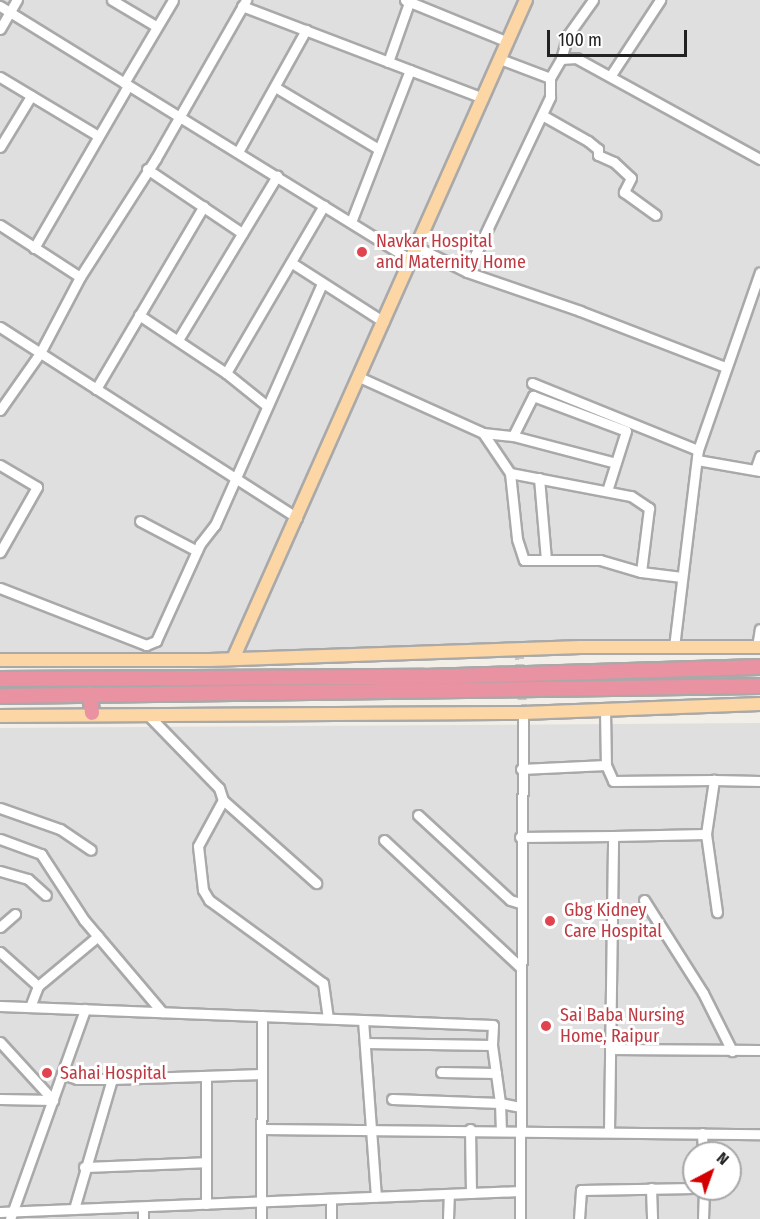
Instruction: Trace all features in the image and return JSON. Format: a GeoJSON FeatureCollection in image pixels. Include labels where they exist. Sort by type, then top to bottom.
{"type":"FeatureCollection","features":[{"type":"Feature","properties":{"kind":"highway"},"geometry":{"type":"LineString","coordinates":[[0,679],[424,677],[760,668]]}},
{"type":"Feature","properties":{"kind":"highway"},"geometry":{"type":"LineString","coordinates":[[0,696],[760,686]]}},
{"type":"Feature","properties":{"kind":"highway"},"geometry":{"type":"LineString","coordinates":[[90,694],[92,713]]}},
{"type":"Feature","properties":{"kind":"main road"},"geometry":{"type":"LineString","coordinates":[[233,659],[526,0]]}},
{"type":"Feature","properties":{"kind":"main road"},"geometry":{"type":"LineString","coordinates":[[0,660],[233,659],[674,647],[758,647]]}},
{"type":"Feature","properties":{"kind":"main road"},"geometry":{"type":"LineString","coordinates":[[0,716],[92,713],[523,713],[760,704]]}},
{"type":"Feature","properties":{"kind":"street"},"geometry":{"type":"LineString","coordinates":[[0,30],[17,0]]}},
{"type":"Feature","properties":{"kind":"street"},"geometry":{"type":"LineString","coordinates":[[112,0],[156,26]]}},
{"type":"Feature","properties":{"kind":"street"},"geometry":{"type":"LineString","coordinates":[[34,248],[98,136],[156,26],[173,0]]}},
{"type":"Feature","properties":{"kind":"street"},"geometry":{"type":"LineString","coordinates":[[388,62],[408,0],[508,42]]}},
{"type":"Feature","properties":{"kind":"street"},"geometry":{"type":"LineString","coordinates":[[467,272],[550,97],[550,78],[561,59],[568,35],[593,0]]}},
{"type":"Feature","properties":{"kind":"street"},"geometry":{"type":"LineString","coordinates":[[610,75],[660,0]]}},
{"type":"Feature","properties":{"kind":"street"},"geometry":{"type":"LineString","coordinates":[[0,410],[40,353],[80,277],[179,117],[244,3],[306,30],[483,98]]}},
{"type":"Feature","properties":{"kind":"street"},"geometry":{"type":"LineString","coordinates":[[0,6],[411,260]]}},
{"type":"Feature","properties":{"kind":"street"},"geometry":{"type":"LineString","coordinates":[[238,152],[306,30]]}},
{"type":"Feature","properties":{"kind":"street"},"geometry":{"type":"LineString","coordinates":[[561,59],[576,58],[610,75],[760,159]]}},
{"type":"Feature","properties":{"kind":"street"},"geometry":{"type":"LineString","coordinates":[[500,59],[550,78]]}},
{"type":"Feature","properties":{"kind":"street"},"geometry":{"type":"LineString","coordinates":[[351,222],[377,148],[410,70]]}},
{"type":"Feature","properties":{"kind":"street"},"geometry":{"type":"LineString","coordinates":[[0,77],[98,136]]}},
{"type":"Feature","properties":{"kind":"street"},"geometry":{"type":"LineString","coordinates":[[275,87],[377,148]]}},
{"type":"Feature","properties":{"kind":"street"},"geometry":{"type":"LineString","coordinates":[[0,147],[31,96]]}},
{"type":"Feature","properties":{"kind":"street"},"geometry":{"type":"LineString","coordinates":[[542,115],[588,141],[598,149],[598,155],[614,162],[632,178],[624,192],[656,215]]}},
{"type":"Feature","properties":{"kind":"street"},"geometry":{"type":"LineString","coordinates":[[147,169],[242,233]]}},
{"type":"Feature","properties":{"kind":"street"},"geometry":{"type":"LineString","coordinates":[[178,340],[277,176]]}},
{"type":"Feature","properties":{"kind":"street"},"geometry":{"type":"LineString","coordinates":[[226,373],[324,205]]}},
{"type":"Feature","properties":{"kind":"street"},"geometry":{"type":"LineString","coordinates":[[96,389],[204,206]]}},
{"type":"Feature","properties":{"kind":"street"},"geometry":{"type":"LineString","coordinates":[[0,225],[80,277]]}},
{"type":"Feature","properties":{"kind":"street"},"geometry":{"type":"LineString","coordinates":[[417,247],[467,272],[580,310],[725,368]]}},
{"type":"Feature","properties":{"kind":"street"},"geometry":{"type":"LineString","coordinates":[[292,263],[384,322]]}},
{"type":"Feature","properties":{"kind":"street"},"geometry":{"type":"LineString","coordinates":[[674,647],[697,455],[725,368],[760,272]]}},
{"type":"Feature","properties":{"kind":"street"},"geometry":{"type":"LineString","coordinates":[[0,588],[146,645],[160,636],[197,551],[215,525],[266,405],[322,284]]}},
{"type":"Feature","properties":{"kind":"street"},"geometry":{"type":"LineString","coordinates":[[139,315],[226,373],[266,405]]}},
{"type":"Feature","properties":{"kind":"street"},"geometry":{"type":"LineString","coordinates":[[0,327],[297,518]]}},
{"type":"Feature","properties":{"kind":"street"},"geometry":{"type":"LineString","coordinates":[[359,377],[483,433],[513,436],[616,463]]}},
{"type":"Feature","properties":{"kind":"street"},"geometry":{"type":"LineString","coordinates":[[532,383],[697,455],[758,470],[760,456]]}},
{"type":"Feature","properties":{"kind":"street"},"geometry":{"type":"LineString","coordinates":[[513,436],[533,396],[626,431],[607,491]]}},
{"type":"Feature","properties":{"kind":"street"},"geometry":{"type":"LineString","coordinates":[[483,433],[510,473],[517,539],[524,560],[600,560],[641,572],[682,577]]}},
{"type":"Feature","properties":{"kind":"street"},"geometry":{"type":"LineString","coordinates":[[0,465],[37,487],[0,552]]}},
{"type":"Feature","properties":{"kind":"street"},"geometry":{"type":"LineString","coordinates":[[510,473],[631,496],[649,508],[641,572]]}},
{"type":"Feature","properties":{"kind":"street"},"geometry":{"type":"LineString","coordinates":[[539,478],[546,560]]}},
{"type":"Feature","properties":{"kind":"street"},"geometry":{"type":"LineString","coordinates":[[140,520],[197,551]]}},
{"type":"Feature","properties":{"kind":"street"},"geometry":{"type":"LineString","coordinates":[[758,647],[760,629]]}},
{"type":"Feature","properties":{"kind":"street"},"geometry":{"type":"LineString","coordinates":[[605,710],[606,765],[613,781],[760,781]]}},
{"type":"Feature","properties":{"kind":"street"},"geometry":{"type":"LineString","coordinates":[[146,713],[219,788],[223,800],[316,883]]}},
{"type":"Feature","properties":{"kind":"street"},"geometry":{"type":"LineString","coordinates":[[520,1219],[520,837],[523,713]]}},
{"type":"Feature","properties":{"kind":"street"},"geometry":{"type":"LineString","coordinates":[[521,769],[606,765]]}},
{"type":"Feature","properties":{"kind":"street"},"geometry":{"type":"LineString","coordinates":[[714,780],[706,834],[717,912]]}},
{"type":"Feature","properties":{"kind":"street"},"geometry":{"type":"LineString","coordinates":[[223,800],[198,846],[203,890],[209,900],[323,983],[328,1018]]}},
{"type":"Feature","properties":{"kind":"street"},"geometry":{"type":"LineString","coordinates":[[0,808],[60,829],[91,850]]}},
{"type":"Feature","properties":{"kind":"street"},"geometry":{"type":"LineString","coordinates":[[418,815],[510,900],[520,903]]}},
{"type":"Feature","properties":{"kind":"street"},"geometry":{"type":"LineString","coordinates":[[520,837],[706,834]]}},
{"type":"Feature","properties":{"kind":"street"},"geometry":{"type":"LineString","coordinates":[[609,1131],[613,836]]}},
{"type":"Feature","properties":{"kind":"street"},"geometry":{"type":"LineString","coordinates":[[0,839],[41,854],[98,936],[162,1012]]}},
{"type":"Feature","properties":{"kind":"street"},"geometry":{"type":"LineString","coordinates":[[384,840],[520,967]]}},
{"type":"Feature","properties":{"kind":"street"},"geometry":{"type":"LineString","coordinates":[[0,871],[28,879],[46,894]]}},
{"type":"Feature","properties":{"kind":"street"},"geometry":{"type":"LineString","coordinates":[[644,900],[703,993],[732,1051]]}},
{"type":"Feature","properties":{"kind":"street"},"geometry":{"type":"LineString","coordinates":[[0,927],[15,914]]}},
{"type":"Feature","properties":{"kind":"street"},"geometry":{"type":"LineString","coordinates":[[30,1007],[38,986],[98,936]]}},
{"type":"Feature","properties":{"kind":"street"},"geometry":{"type":"LineString","coordinates":[[0,952],[38,986]]}},
{"type":"Feature","properties":{"kind":"street"},"geometry":{"type":"LineString","coordinates":[[0,1006],[493,1025],[492,1046],[501,1128]]}},
{"type":"Feature","properties":{"kind":"street"},"geometry":{"type":"LineString","coordinates":[[12,1215],[85,1009]]}},
{"type":"Feature","properties":{"kind":"street"},"geometry":{"type":"LineString","coordinates":[[261,1219],[262,1016]]}},
{"type":"Feature","properties":{"kind":"street"},"geometry":{"type":"LineString","coordinates":[[363,1020],[376,1197]]}},
{"type":"Feature","properties":{"kind":"street"},"geometry":{"type":"LineString","coordinates":[[0,1042],[52,1100]]}},
{"type":"Feature","properties":{"kind":"street"},"geometry":{"type":"LineString","coordinates":[[365,1043],[492,1046]]}},
{"type":"Feature","properties":{"kind":"street"},"geometry":{"type":"LineString","coordinates":[[610,1049],[760,1050]]}},
{"type":"Feature","properties":{"kind":"street"},"geometry":{"type":"LineString","coordinates":[[441,1072],[496,1073]]}},
{"type":"Feature","properties":{"kind":"street"},"geometry":{"type":"LineString","coordinates":[[62,1074],[77,1079],[262,1074]]}},
{"type":"Feature","properties":{"kind":"street"},"geometry":{"type":"LineString","coordinates":[[206,1076],[206,1204]]}},
{"type":"Feature","properties":{"kind":"street"},"geometry":{"type":"LineString","coordinates":[[74,1209],[84,1167],[112,1079]]}},
{"type":"Feature","properties":{"kind":"street"},"geometry":{"type":"LineString","coordinates":[[0,1099],[52,1100]]}},
{"type":"Feature","properties":{"kind":"street"},"geometry":{"type":"LineString","coordinates":[[392,1099],[500,1103],[520,1107]]}},
{"type":"Feature","properties":{"kind":"street"},"geometry":{"type":"LineString","coordinates":[[262,1129],[501,1128],[760,1134]]}},
{"type":"Feature","properties":{"kind":"street"},"geometry":{"type":"LineString","coordinates":[[470,1129],[471,1193]]}},
{"type":"Feature","properties":{"kind":"street"},"geometry":{"type":"LineString","coordinates":[[702,1133],[702,1141]]}},
{"type":"Feature","properties":{"kind":"street"},"geometry":{"type":"LineString","coordinates":[[84,1167],[206,1162]]}},
{"type":"Feature","properties":{"kind":"street"},"geometry":{"type":"LineString","coordinates":[[651,1188],[652,1219]]}},
{"type":"Feature","properties":{"kind":"street"},"geometry":{"type":"LineString","coordinates":[[579,1219],[581,1190],[682,1188]]}},
{"type":"Feature","properties":{"kind":"street"},"geometry":{"type":"LineString","coordinates":[[0,1212],[12,1215],[74,1209],[520,1191]]}},
{"type":"Feature","properties":{"kind":"street"},"geometry":{"type":"LineString","coordinates":[[448,1219],[449,1194]]}},
{"type":"Feature","properties":{"kind":"street"},"geometry":{"type":"LineString","coordinates":[[331,1199],[331,1219]]}},
{"type":"Feature","properties":{"kind":"street"},"geometry":{"type":"LineString","coordinates":[[704,1201],[704,1219]]}},
{"type":"Feature","properties":{"kind":"street"},"geometry":{"type":"LineString","coordinates":[[143,1207],[143,1219]]}},
{"type":"Feature","properties":{"kind":"shaded area"},"geometry":{"type":"Polygon","coordinates":[[[0,0],[760,0],[760,655],[0,655],[0,0]]]}},
{"type":"Feature","properties":{"kind":"shaded area"},"geometry":{"type":"Polygon","coordinates":[[[760,723],[760,1219],[0,1219],[0,728],[760,723]]]}},
{"type":"Feature","properties":{"kind":"tunnel"},"geometry":{"type":"LineString","coordinates":[[519,650],[523,713]]}},
{"type":"Feature","properties":{"kind":"place","name":"Navkar Hospital and Maternity Home"},"geometry":{"type":"Point","coordinates":[362,252]}},
{"type":"Feature","properties":{"kind":"place","name":"Gbg Kidney Care Hospital"},"geometry":{"type":"Point","coordinates":[550,921]}},
{"type":"Feature","properties":{"kind":"place","name":"Sai Baba Nursing Home, Raipur"},"geometry":{"type":"Point","coordinates":[546,1026]}},
{"type":"Feature","properties":{"kind":"place","name":"Sahai Hospital"},"geometry":{"type":"Point","coordinates":[47,1073]}}]}
